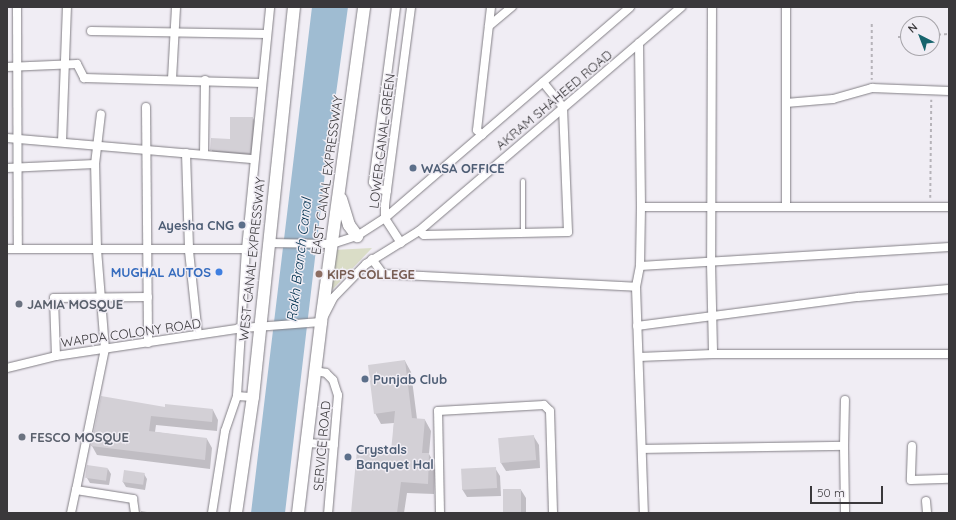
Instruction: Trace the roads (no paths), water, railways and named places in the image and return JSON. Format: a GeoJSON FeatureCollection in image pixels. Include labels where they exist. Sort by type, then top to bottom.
{"type":"FeatureCollection","features":[{"type":"Feature","properties":{"kind":"main road","name":"WEST CANAL EXPRESSWAY"},"geometry":{"type":"LineString","coordinates":[[236,513],[264,326],[294,7]]}},
{"type":"Feature","properties":{"kind":"main road","name":"EAST CANAL EXPRESSWAY"},"geometry":{"type":"LineString","coordinates":[[300,513],[315,371],[317,322],[326,245],[343,166],[364,7]]}},
{"type":"Feature","properties":{"kind":"main road"},"geometry":{"type":"LineString","coordinates":[[343,166],[340,192],[343,210],[357,236]]}},
{"type":"Feature","properties":{"kind":"street"},"geometry":{"type":"LineString","coordinates":[[17,7],[18,138],[16,168],[18,249]]}},
{"type":"Feature","properties":{"kind":"street"},"geometry":{"type":"LineString","coordinates":[[62,142],[67,7]]}},
{"type":"Feature","properties":{"kind":"street"},"geometry":{"type":"LineString","coordinates":[[172,79],[176,7]]}},
{"type":"Feature","properties":{"kind":"street"},"geometry":{"type":"LineString","coordinates":[[212,513],[225,431],[237,396],[246,249],[270,7]]}},
{"type":"Feature","properties":{"kind":"street"},"geometry":{"type":"LineString","coordinates":[[387,191],[377,188],[373,182],[396,7]]}},
{"type":"Feature","properties":{"kind":"street","name":"LOWER CANAL GREEN"},"geometry":{"type":"LineString","coordinates":[[273,243],[326,245],[357,236],[385,218],[387,191],[411,7]]}},
{"type":"Feature","properties":{"kind":"street"},"geometry":{"type":"LineString","coordinates":[[482,135],[477,130],[491,7]]}},
{"type":"Feature","properties":{"kind":"street"},"geometry":{"type":"LineString","coordinates":[[489,26],[512,7]]}},
{"type":"Feature","properties":{"kind":"street","name":"AKRAM SHAHEED ROAD"},"geometry":{"type":"LineString","coordinates":[[385,218],[630,7]]}},
{"type":"Feature","properties":{"kind":"street","name":"AKRAM SHAHEED ROAD"},"geometry":{"type":"LineString","coordinates":[[317,322],[333,298],[372,259],[401,243],[418,231],[681,7]]}},
{"type":"Feature","properties":{"kind":"street"},"geometry":{"type":"LineString","coordinates":[[712,7],[711,316],[713,354]]}},
{"type":"Feature","properties":{"kind":"street"},"geometry":{"type":"LineString","coordinates":[[786,7],[786,207]]}},
{"type":"Feature","properties":{"kind":"street"},"geometry":{"type":"LineString","coordinates":[[91,31],[174,34],[267,34]]}},
{"type":"Feature","properties":{"kind":"street"},"geometry":{"type":"LineString","coordinates":[[639,43],[641,207],[640,266],[636,287],[643,448],[644,513]]}},
{"type":"Feature","properties":{"kind":"street"},"geometry":{"type":"LineString","coordinates":[[7,67],[77,64],[84,78],[172,79],[262,83]]}},
{"type":"Feature","properties":{"kind":"street"},"geometry":{"type":"LineString","coordinates":[[204,154],[205,80]]}},
{"type":"Feature","properties":{"kind":"street"},"geometry":{"type":"LineString","coordinates":[[418,231],[424,235],[568,232],[563,107],[543,82]]}},
{"type":"Feature","properties":{"kind":"street"},"geometry":{"type":"LineString","coordinates":[[786,103],[833,99],[872,88],[949,91]]}},
{"type":"Feature","properties":{"kind":"street"},"geometry":{"type":"LineString","coordinates":[[146,107],[145,150],[148,343]]}},
{"type":"Feature","properties":{"kind":"street"},"geometry":{"type":"LineString","coordinates":[[71,513],[104,349],[97,250],[95,164],[101,114]]}},
{"type":"Feature","properties":{"kind":"street"},"geometry":{"type":"LineString","coordinates":[[7,138],[254,159]]}},
{"type":"Feature","properties":{"kind":"street"},"geometry":{"type":"LineString","coordinates":[[186,153],[189,251],[198,335]]}},
{"type":"Feature","properties":{"kind":"street"},"geometry":{"type":"LineString","coordinates":[[7,168],[95,164]]}},
{"type":"Feature","properties":{"kind":"street"},"geometry":{"type":"LineString","coordinates":[[641,207],[949,207]]}},
{"type":"Feature","properties":{"kind":"street"},"geometry":{"type":"LineString","coordinates":[[385,218],[401,243]]}},
{"type":"Feature","properties":{"kind":"street"},"geometry":{"type":"LineString","coordinates":[[640,266],[711,263],[949,247]]}},
{"type":"Feature","properties":{"kind":"street"},"geometry":{"type":"LineString","coordinates":[[7,249],[189,251],[246,249]]}},
{"type":"Feature","properties":{"kind":"street"},"geometry":{"type":"LineString","coordinates":[[372,259],[383,274],[636,287]]}},
{"type":"Feature","properties":{"kind":"street"},"geometry":{"type":"LineString","coordinates":[[637,326],[858,297],[949,289]]}},
{"type":"Feature","properties":{"kind":"street"},"geometry":{"type":"LineString","coordinates":[[56,356],[54,298],[148,297]]}},
{"type":"Feature","properties":{"kind":"street","name":"WAPDA COLONY ROAD"},"geometry":{"type":"LineString","coordinates":[[7,368],[56,356],[242,328],[317,322]]}},
{"type":"Feature","properties":{"kind":"street"},"geometry":{"type":"LineString","coordinates":[[639,356],[713,354],[949,354]]}},
{"type":"Feature","properties":{"kind":"street","name":"SERVICE ROAD"},"geometry":{"type":"LineString","coordinates":[[315,371],[326,373],[336,387],[334,445],[328,513]]}},
{"type":"Feature","properties":{"kind":"street"},"geometry":{"type":"LineString","coordinates":[[237,396],[253,397]]}},
{"type":"Feature","properties":{"kind":"street"},"geometry":{"type":"LineString","coordinates":[[845,400],[845,513]]}},
{"type":"Feature","properties":{"kind":"street"},"geometry":{"type":"LineString","coordinates":[[440,513],[438,411],[544,405],[550,412],[553,513]]}},
{"type":"Feature","properties":{"kind":"street"},"geometry":{"type":"LineString","coordinates":[[308,443],[334,445]]}},
{"type":"Feature","properties":{"kind":"street"},"geometry":{"type":"LineString","coordinates":[[643,448],[844,446]]}},
{"type":"Feature","properties":{"kind":"street"},"geometry":{"type":"LineString","coordinates":[[912,446],[911,480],[949,478]]}},
{"type":"Feature","properties":{"kind":"street"},"geometry":{"type":"LineString","coordinates":[[76,490],[133,499],[135,513]]}},
{"type":"Feature","properties":{"kind":"street"},"geometry":{"type":"LineString","coordinates":[[926,501],[927,513]]}},
{"type":"Feature","properties":{"kind":"lane"},"geometry":{"type":"LineString","coordinates":[[522,181],[522,234]]}},
{"type":"Feature","properties":{"kind":"water","name":"Rakh Branch Canal"},"geometry":{"type":"Polygon","coordinates":[[[312,7],[348,7],[325,173],[285,513],[251,513],[312,7]]]}},
{"type":"Feature","properties":{"kind":"place","name":"WASA OFFICE"},"geometry":{"type":"Point","coordinates":[413,168]}},
{"type":"Feature","properties":{"kind":"place","name":"Ayesha CNG"},"geometry":{"type":"Point","coordinates":[242,225]}},
{"type":"Feature","properties":{"kind":"place","name":"MUGHAL AUTOS"},"geometry":{"type":"Point","coordinates":[219,272]}},
{"type":"Feature","properties":{"kind":"place","name":"KIPS COLLEGE"},"geometry":{"type":"Point","coordinates":[319,274]}},
{"type":"Feature","properties":{"kind":"place","name":"JAMIA MOSQUE"},"geometry":{"type":"Point","coordinates":[19,304]}},
{"type":"Feature","properties":{"kind":"place","name":"Punjab Club"},"geometry":{"type":"Point","coordinates":[365,379]}},
{"type":"Feature","properties":{"kind":"place","name":"FESCO MOSQUE"},"geometry":{"type":"Point","coordinates":[22,437]}},
{"type":"Feature","properties":{"kind":"place","name":"Crystals Banquet Hal"},"geometry":{"type":"Point","coordinates":[348,457]}}]}
